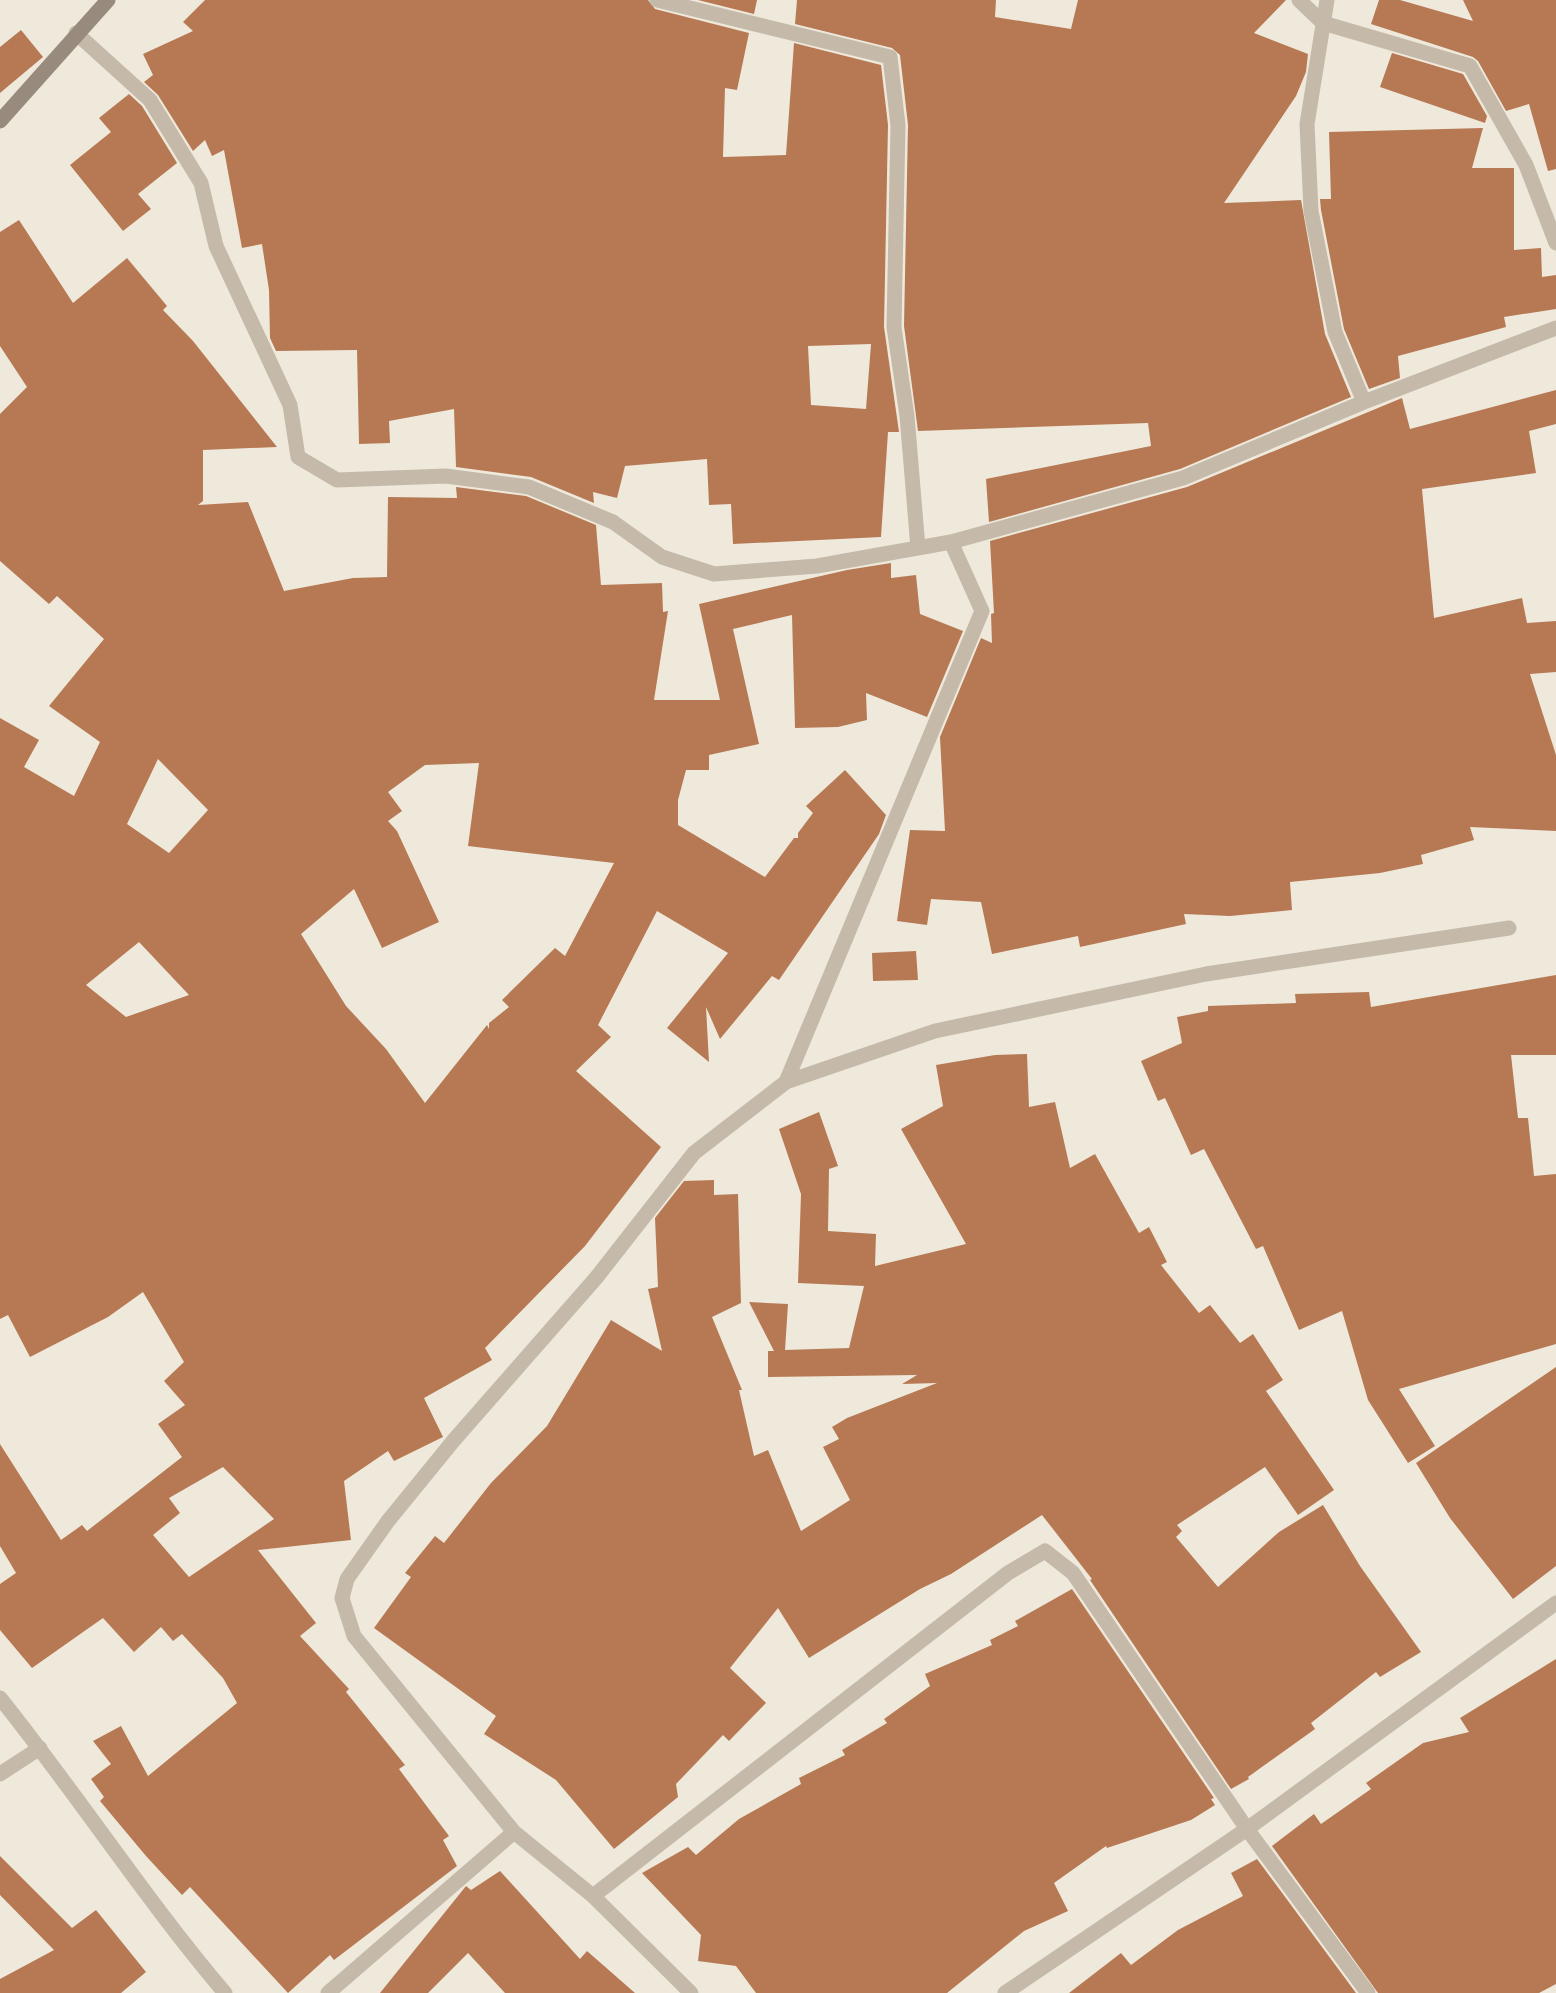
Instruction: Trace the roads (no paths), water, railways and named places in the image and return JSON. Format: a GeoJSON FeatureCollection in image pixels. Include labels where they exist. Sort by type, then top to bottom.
{"type":"FeatureCollection","features":[{"type":"Feature","properties":{"kind":"street"},"geometry":{"type":"LineString","coordinates":[[0,121],[76,33],[108,0]]}},
{"type":"Feature","properties":{"kind":"street"},"geometry":{"type":"LineString","coordinates":[[657,0],[890,57],[898,125],[894,327],[907,416],[918,548]]}},
{"type":"Feature","properties":{"kind":"street"},"geometry":{"type":"LineString","coordinates":[[1299,0],[1323,23],[1470,66],[1526,165],[1556,243]]}},
{"type":"Feature","properties":{"kind":"street"},"geometry":{"type":"LineString","coordinates":[[1327,0],[1307,124],[1311,211],[1335,332],[1364,402]]}},
{"type":"Feature","properties":{"kind":"street"},"geometry":{"type":"LineString","coordinates":[[76,33],[150,100],[201,183],[216,246],[290,405],[298,457],[337,480],[446,476],[529,487],[613,522],[662,557],[714,574],[817,566],[951,542],[1183,478],[1364,402],[1556,328]]}},
{"type":"Feature","properties":{"kind":"street"},"geometry":{"type":"LineString","coordinates":[[786,1082],[982,611],[951,542]]}},
{"type":"Feature","properties":{"kind":"street"},"geometry":{"type":"LineString","coordinates":[[691,1993],[593,1896],[514,1832],[354,1636],[342,1599],[347,1579],[388,1521],[454,1440],[596,1278],[694,1153],[786,1082],[946,1029],[1206,974],[1509,928]]}},
{"type":"Feature","properties":{"kind":"street"},"geometry":{"type":"LineString","coordinates":[[593,1896],[1008,1573],[1045,1551],[1073,1572],[1247,1829],[1368,1993]]}},
{"type":"Feature","properties":{"kind":"street"},"geometry":{"type":"LineString","coordinates":[[1005,1993],[1247,1829],[1556,1603]]}},
{"type":"Feature","properties":{"kind":"street"},"geometry":{"type":"LineString","coordinates":[[0,1698],[40,1748],[178,1938],[225,1993]]}},
{"type":"Feature","properties":{"kind":"street"},"geometry":{"type":"LineString","coordinates":[[0,1774],[40,1748]]}},
{"type":"Feature","properties":{"kind":"street"},"geometry":{"type":"LineString","coordinates":[[328,1993],[514,1832]]}}]}
